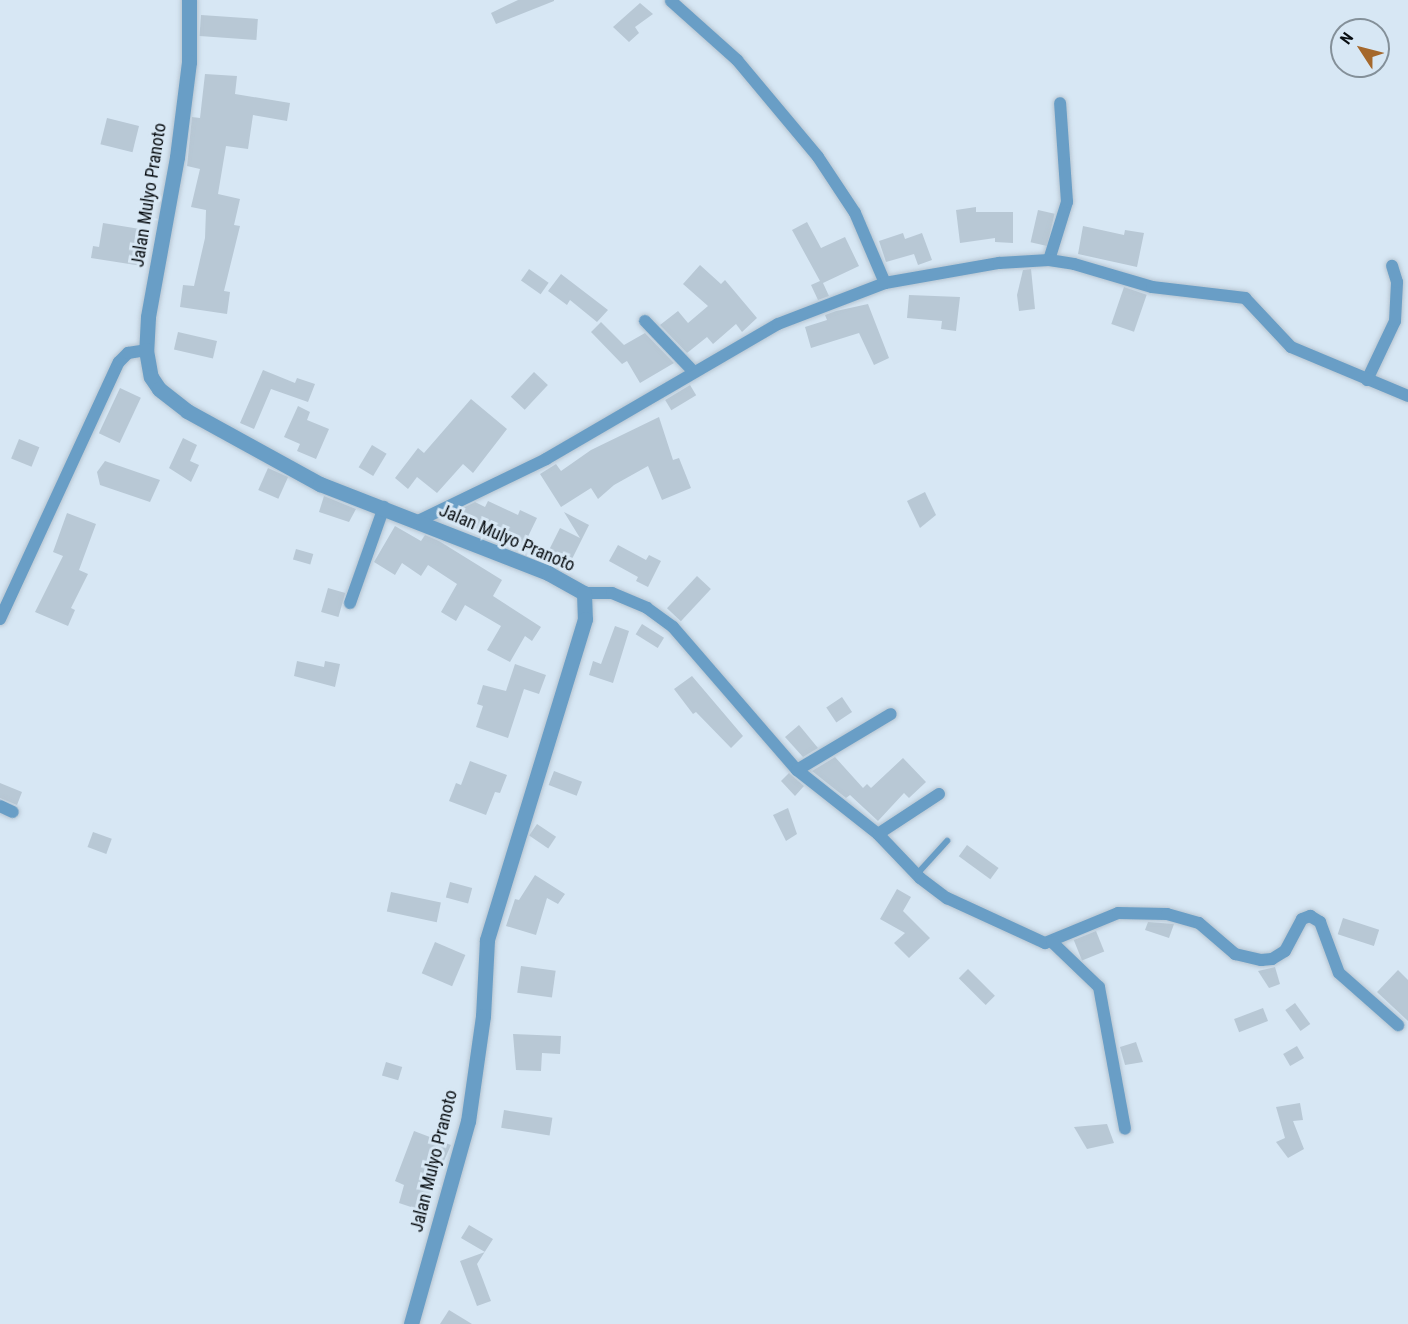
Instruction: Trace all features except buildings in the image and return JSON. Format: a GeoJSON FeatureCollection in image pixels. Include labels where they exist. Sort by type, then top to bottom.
{"type":"FeatureCollection","features":[{"type":"Feature","properties":{"kind":"street","name":"Jalan Mulyo Pranoto"},"geometry":{"type":"LineString","coordinates":[[189,0],[186,86],[148,317],[146,350],[151,377],[159,389],[187,411],[320,484],[384,507],[548,573],[584,593],[585,619],[487,940],[483,1016],[468,1120],[411,1324]]}},
{"type":"Feature","properties":{"kind":"street"},"geometry":{"type":"LineString","coordinates":[[671,1],[737,60],[818,158],[855,213],[885,283]]}},
{"type":"Feature","properties":{"kind":"street"},"geometry":{"type":"LineString","coordinates":[[1049,260],[1067,202],[1060,103]]}},
{"type":"Feature","properties":{"kind":"street"},"geometry":{"type":"LineString","coordinates":[[418,521],[546,459],[693,371],[778,324],[885,283],[999,263],[1049,260],[1163,289],[1227,293],[1245,298],[1292,347],[1408,396]]}},
{"type":"Feature","properties":{"kind":"street"},"geometry":{"type":"LineString","coordinates":[[1367,380],[1395,321],[1397,282],[1392,266]]}},
{"type":"Feature","properties":{"kind":"street"},"geometry":{"type":"LineString","coordinates":[[645,321],[693,371]]}},
{"type":"Feature","properties":{"kind":"street"},"geometry":{"type":"LineString","coordinates":[[0,619],[119,362],[128,353],[146,350]]}},
{"type":"Feature","properties":{"kind":"street"},"geometry":{"type":"LineString","coordinates":[[350,603],[384,507]]}},
{"type":"Feature","properties":{"kind":"street"},"geometry":{"type":"LineString","coordinates":[[584,593],[612,593],[647,608],[673,627],[797,770],[878,834],[916,874],[940,894],[989,920],[1034,940],[1052,942],[1095,920],[1141,910],[1188,918],[1235,954],[1248,959],[1272,959],[1285,951],[1302,919],[1310,916],[1320,922],[1340,973],[1398,1025]]}},
{"type":"Feature","properties":{"kind":"street"},"geometry":{"type":"LineString","coordinates":[[797,770],[891,714]]}},
{"type":"Feature","properties":{"kind":"street"},"geometry":{"type":"LineString","coordinates":[[878,834],[939,794]]}},
{"type":"Feature","properties":{"kind":"street"},"geometry":{"type":"LineString","coordinates":[[0,806],[13,812]]}},
{"type":"Feature","properties":{"kind":"street"},"geometry":{"type":"LineString","coordinates":[[1052,942],[1099,987],[1125,1129]]}},
{"type":"Feature","properties":{"kind":"lane"},"geometry":{"type":"LineString","coordinates":[[916,874],[947,841]]}}]}
